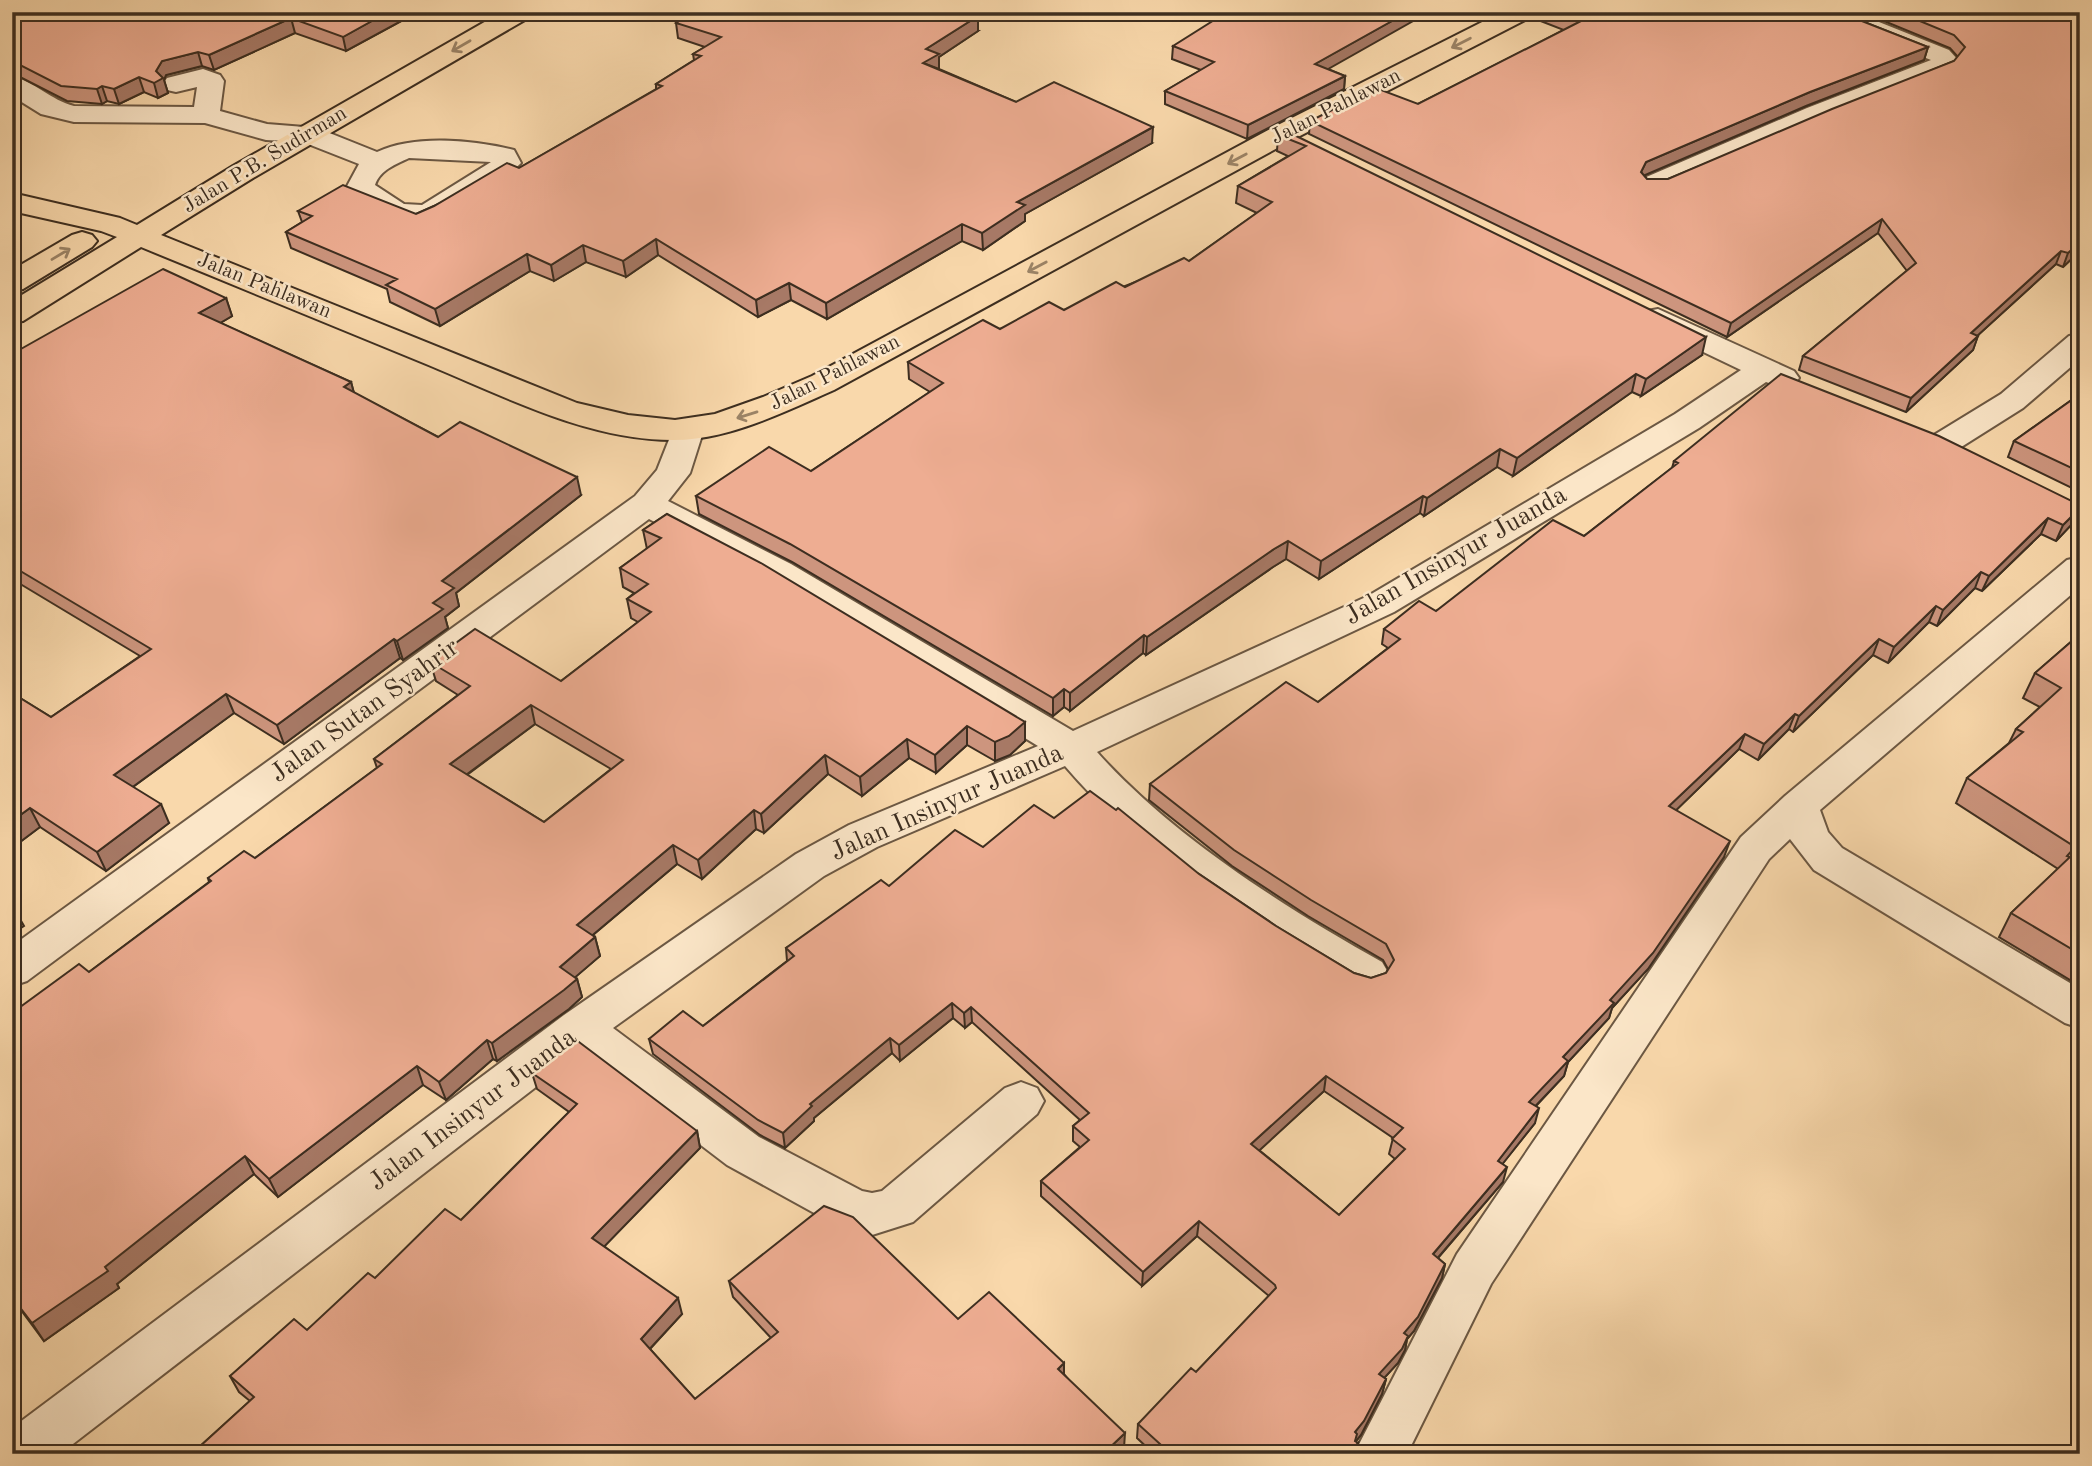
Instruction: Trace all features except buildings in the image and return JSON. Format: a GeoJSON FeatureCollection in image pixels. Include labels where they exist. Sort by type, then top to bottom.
{"type":"FeatureCollection","features":[{"type":"Feature","properties":{"kind":"main road","name":"Jalan P.B. Sudirman"},"geometry":{"type":"LineString","coordinates":[[12,283],[266,132],[481,12]]}},
{"type":"Feature","properties":{"kind":"main road","name":"Jalan P.B. Sudirman"},"geometry":{"type":"LineString","coordinates":[[12,314],[307,134],[521,12]]}},
{"type":"Feature","properties":{"kind":"main road","name":"Jalan Pahlawan"},"geometry":{"type":"LineString","coordinates":[[12,202],[110,224],[566,410],[626,425],[688,429],[751,415],[823,383],[1296,139],[1522,12]]}},
{"type":"Feature","properties":{"kind":"street"},"geometry":{"type":"LineString","coordinates":[[1654,184],[1817,114],[1940,66],[1945,60],[1940,55],[1831,12]]}},
{"type":"Feature","properties":{"kind":"street"},"geometry":{"type":"LineString","coordinates":[[12,84],[50,108],[74,114],[155,97],[203,77],[211,81],[206,115]]}},
{"type":"Feature","properties":{"kind":"street"},"geometry":{"type":"LineString","coordinates":[[155,97],[266,132],[307,134],[380,163]]}},
{"type":"Feature","properties":{"kind":"street"},"geometry":{"type":"LineString","coordinates":[[1628,303],[1763,370],[1812,390]]}},
{"type":"Feature","properties":{"kind":"street"},"geometry":{"type":"LineString","coordinates":[[1983,460],[1934,437],[2012,401],[2080,343]]}},
{"type":"Feature","properties":{"kind":"street","name":"Jalan Insinyur Juanda"},"geometry":{"type":"LineString","coordinates":[[19,1454],[580,1028],[810,865],[863,836],[1071,748],[1381,604],[1687,421],[1763,370]]}},
{"type":"Feature","properties":{"kind":"street"},"geometry":{"type":"LineString","coordinates":[[688,429],[658,491],[778,572],[1071,748],[1100,783],[1131,813],[1307,941],[1367,974]]}},
{"type":"Feature","properties":{"kind":"street","name":"Jalan Sutan Syahrir"},"geometry":{"type":"LineString","coordinates":[[12,969],[658,491]]}},
{"type":"Feature","properties":{"kind":"street"},"geometry":{"type":"LineString","coordinates":[[1380,1454],[1474,1269],[1755,848],[1800,806],[2080,568]]}},
{"type":"Feature","properties":{"kind":"street"},"geometry":{"type":"LineString","coordinates":[[1800,806],[1810,839],[1828,859],[2080,1011]]}},
{"type":"Feature","properties":{"kind":"street"},"geometry":{"type":"LineString","coordinates":[[580,1028],[743,1151],[814,1191],[853,1210],[872,1214],[896,1208],[1021,1101]]}}]}
